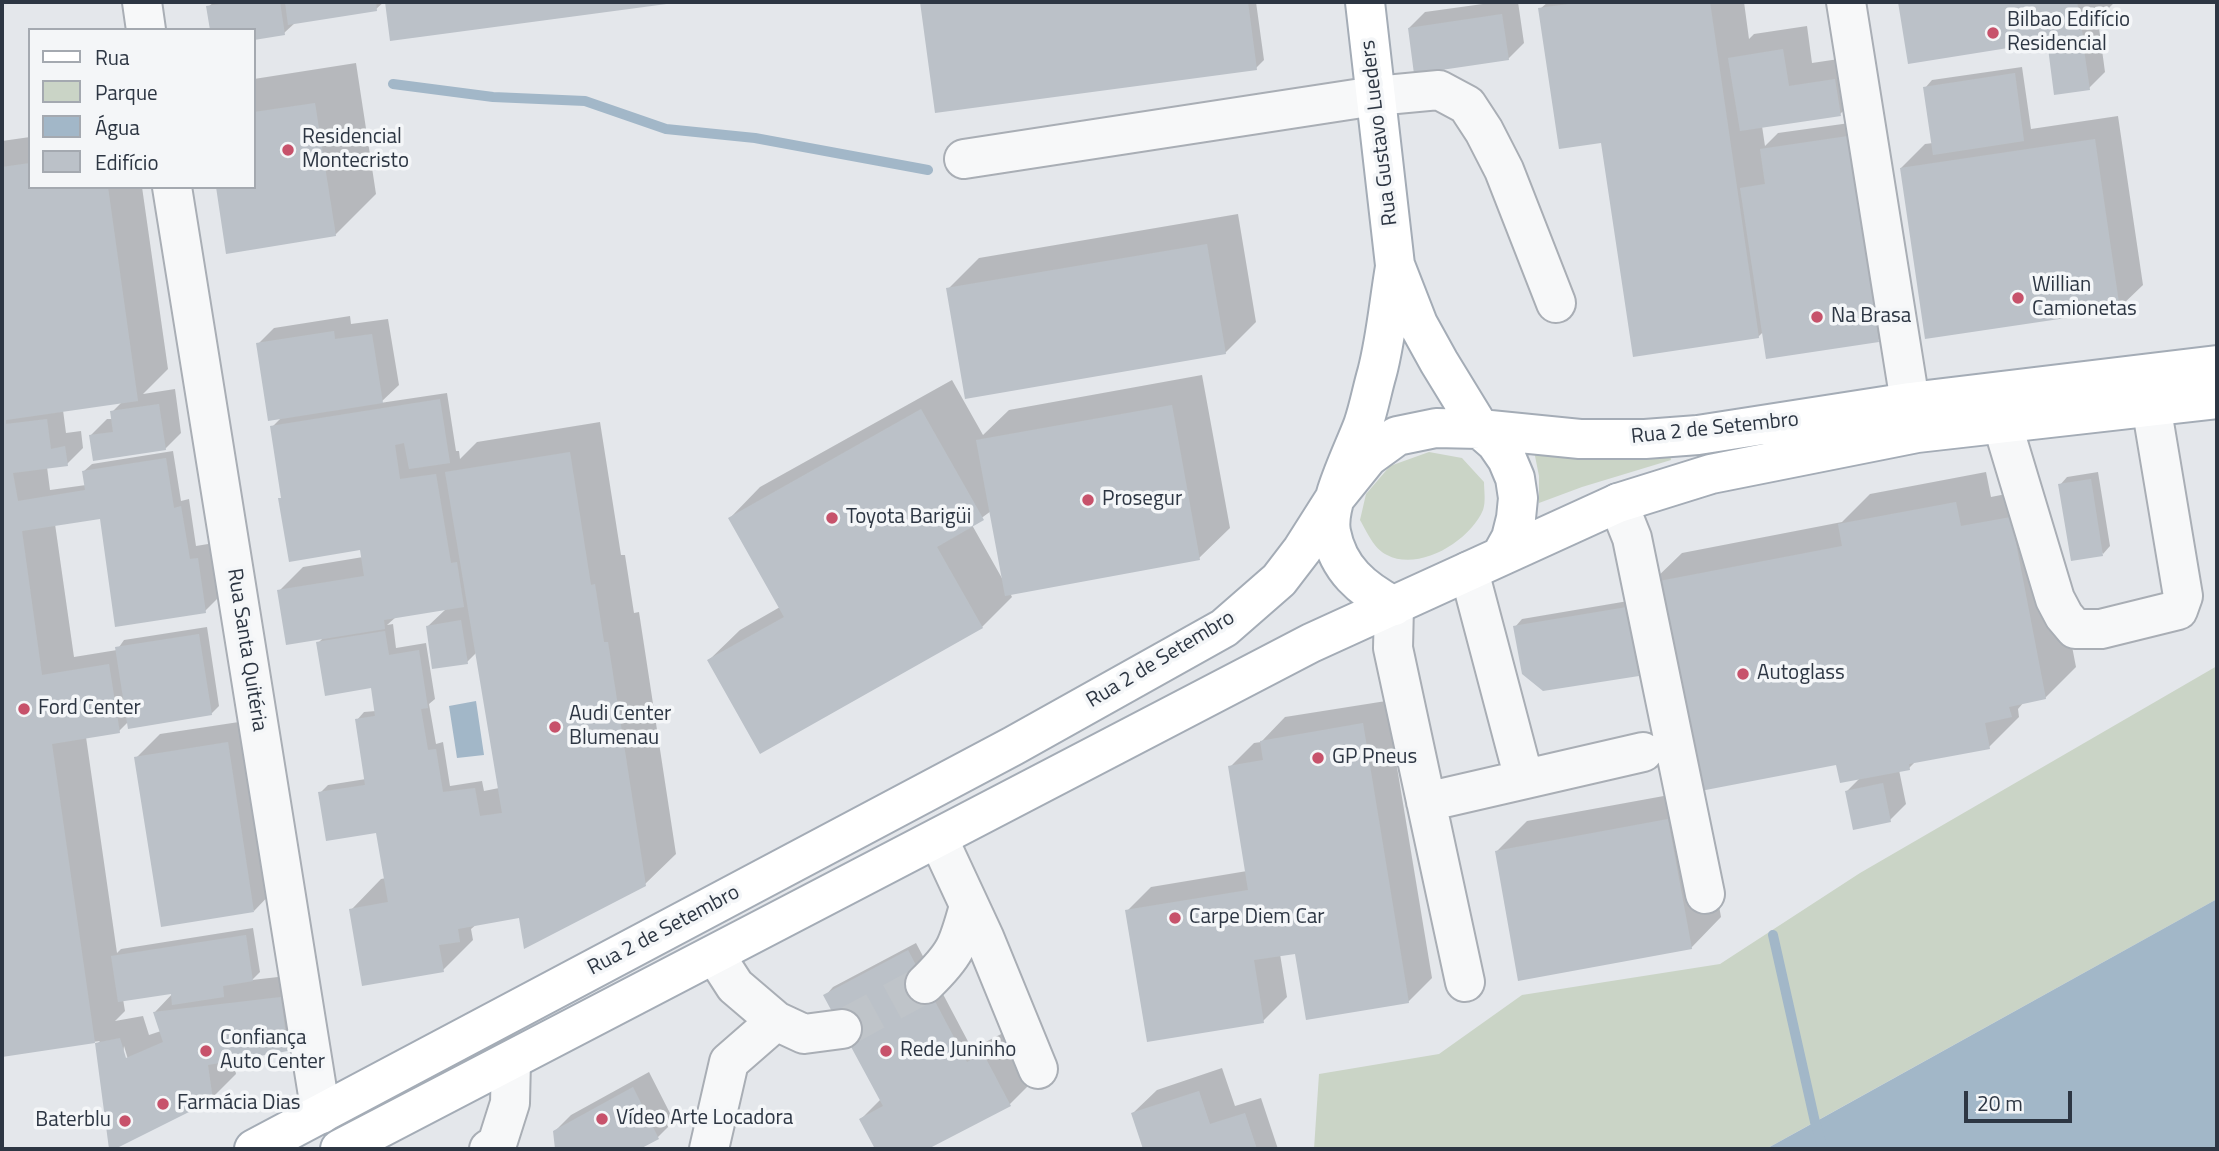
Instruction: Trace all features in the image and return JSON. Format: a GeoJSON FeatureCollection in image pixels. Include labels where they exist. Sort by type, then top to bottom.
{"type":"FeatureCollection","features":[{"type":"Feature","properties":{"kind":"main road","name":"Rua Gustavo Lueders"},"geometry":{"type":"LineString","coordinates":[[1364,2],[1395,265],[1418,324],[1480,429]]}},
{"type":"Feature","properties":{"kind":"main road","name":"Rua Gustavo Lueders"},"geometry":{"type":"LineString","coordinates":[[1335,498],[1364,422],[1378,369],[1395,265]]}},
{"type":"Feature","properties":{"kind":"main road","name":"Rua 2 de Setembro"},"geometry":{"type":"LineString","coordinates":[[254,1149],[1013,746],[1224,628],[1279,580],[1302,551],[1335,498],[1368,457],[1397,436],[1436,428],[1480,429],[1580,439],[1645,439],[1758,428],[1910,402],[2217,365]]}},
{"type":"Feature","properties":{"kind":"main road","name":"Rua 2 de Setembro"},"geometry":{"type":"LineString","coordinates":[[340,1149],[1311,643],[1618,503],[1711,474],[1917,433],[2217,399]]}},
{"type":"Feature","properties":{"kind":"main road"},"geometry":{"type":"LineString","coordinates":[[1480,429],[1496,443],[1507,459],[1515,478],[1518,498],[1511,538],[1485,563]]}},
{"type":"Feature","properties":{"kind":"main road"},"geometry":{"type":"LineString","coordinates":[[1335,498],[1330,529],[1337,555],[1352,578],[1370,593],[1394,606]]}},
{"type":"Feature","properties":{"kind":"street"},"geometry":{"type":"LineString","coordinates":[[142,2],[146,28]]}},
{"type":"Feature","properties":{"kind":"street"},"geometry":{"type":"LineString","coordinates":[[1846,2],[1910,402]]}},
{"type":"Feature","properties":{"kind":"street"},"geometry":{"type":"LineString","coordinates":[[964,159],[1375,96],[1438,90],[1468,106],[1484,131],[1504,170],[1556,303]]}},
{"type":"Feature","properties":{"kind":"street","name":"Rua Santa Quitéria"},"geometry":{"type":"LineString","coordinates":[[172,189],[321,1114]]}},
{"type":"Feature","properties":{"kind":"street"},"geometry":{"type":"LineString","coordinates":[[2002,424],[2055,599],[2064,616],[2076,629],[2101,629],[2178,610],[2183,596],[2151,405]]}},
{"type":"Feature","properties":{"kind":"street"},"geometry":{"type":"LineString","coordinates":[[1618,503],[1632,538],[1705,894]]}},
{"type":"Feature","properties":{"kind":"street"},"geometry":{"type":"LineString","coordinates":[[1485,563],[1524,779]]}},
{"type":"Feature","properties":{"kind":"street"},"geometry":{"type":"LineString","coordinates":[[1394,606],[1393,648],[1465,982]]}},
{"type":"Feature","properties":{"kind":"street"},"geometry":{"type":"LineString","coordinates":[[1426,802],[1643,752]]}},
{"type":"Feature","properties":{"kind":"street"},"geometry":{"type":"LineString","coordinates":[[939,838],[1038,1069]]}},
{"type":"Feature","properties":{"kind":"street"},"geometry":{"type":"LineString","coordinates":[[925,984],[947,963],[958,944],[969,905]]}},
{"type":"Feature","properties":{"kind":"street"},"geometry":{"type":"LineString","coordinates":[[715,955],[735,986],[776,1021],[804,1034],[842,1029]]}},
{"type":"Feature","properties":{"kind":"street"},"geometry":{"type":"LineString","coordinates":[[709,1149],[729,1062],[776,1021]]}},
{"type":"Feature","properties":{"kind":"street"},"geometry":{"type":"LineString","coordinates":[[489,1149],[497,1144],[510,1103],[511,1060]]}},
{"type":"Feature","properties":{"kind":"green space"},"geometry":{"type":"Polygon","coordinates":[[[1534,451],[1670,453],[1671,460],[1539,503],[1539,476],[1534,451]]]}},
{"type":"Feature","properties":{"kind":"green space"},"geometry":{"type":"Polygon","coordinates":[[[1429,452],[1462,458],[1484,482],[1483,510],[1467,533],[1442,551],[1414,560],[1387,555],[1368,535],[1360,520],[1366,494],[1390,466],[1429,452]]]}},
{"type":"Feature","properties":{"kind":"green space"},"geometry":{"type":"Polygon","coordinates":[[[2217,666],[2217,899],[1766,1149],[1314,1149],[1319,1074],[1439,1054],[1522,995],[1720,964],[1860,873],[2217,666]]]}},
{"type":"Feature","properties":{"kind":"water"},"geometry":{"type":"Polygon","coordinates":[[[476,701],[484,755],[457,758],[449,706],[476,701]]]}},
{"type":"Feature","properties":{"kind":"water"},"geometry":{"type":"Polygon","coordinates":[[[2217,899],[2217,1149],[1766,1149],[1815,1122],[2217,899]]]}},
{"type":"Feature","properties":{"kind":"building"},"geometry":{"type":"Polygon","coordinates":[[[235,2],[280,2],[285,35],[256,40],[256,28],[210,28],[206,6],[235,2]]]}},
{"type":"Feature","properties":{"kind":"building"},"geometry":{"type":"Polygon","coordinates":[[[285,2],[376,2],[377,11],[288,25],[285,2]]]}},
{"type":"Feature","properties":{"kind":"building"},"geometry":{"type":"Polygon","coordinates":[[[385,2],[674,2],[674,3],[390,41],[385,2]]]}},
{"type":"Feature","properties":{"kind":"building"},"geometry":{"type":"Polygon","coordinates":[[[920,2],[1248,2],[1257,70],[935,113],[920,2]]]}},
{"type":"Feature","properties":{"kind":"building"},"geometry":{"type":"Polygon","coordinates":[[[1584,2],[1710,2],[1759,338],[1633,357],[1601,143],[1559,149],[1538,8],[1584,2]]]}},
{"type":"Feature","properties":{"kind":"building","name":"Bilbao Edifício Residencial"},"geometry":{"type":"Polygon","coordinates":[[[1898,2],[2077,2],[2083,36],[1908,64],[1898,2]]]}},
{"type":"Feature","properties":{"kind":"building"},"geometry":{"type":"Polygon","coordinates":[[[1502,14],[1509,60],[1414,74],[1408,28],[1502,14]]]}},
{"type":"Feature","properties":{"kind":"building"},"geometry":{"type":"Polygon","coordinates":[[[2083,43],[2090,90],[2054,95],[2048,48],[2083,43]]]}},
{"type":"Feature","properties":{"kind":"building"},"geometry":{"type":"Polygon","coordinates":[[[1783,49],[1789,86],[1835,79],[1841,116],[1740,131],[1728,58],[1783,49]]]}},
{"type":"Feature","properties":{"kind":"building"},"geometry":{"type":"Polygon","coordinates":[[[2015,73],[2024,141],[1933,155],[1923,87],[2015,73]]]}},
{"type":"Feature","properties":{"kind":"building","name":"Residencial Montecristo"},"geometry":{"type":"Polygon","coordinates":[[[315,103],[336,236],[226,254],[216,189],[256,189],[256,112],[315,103]]]}},
{"type":"Feature","properties":{"kind":"building"},"geometry":{"type":"Polygon","coordinates":[[[1848,136],[1879,342],[1766,359],[1740,188],[1765,184],[1760,149],[1848,136]]]}},
{"type":"Feature","properties":{"kind":"building"},"geometry":{"type":"Polygon","coordinates":[[[2095,139],[2120,310],[1925,339],[1900,168],[2095,139]]]}},
{"type":"Feature","properties":{"kind":"building"},"geometry":{"type":"Polygon","coordinates":[[[28,163],[28,189],[108,189],[138,401],[6,420],[6,424],[47,419],[51,449],[65,446],[68,466],[13,473],[18,501],[85,490],[82,471],[166,458],[174,508],[181,506],[190,559],[198,558],[206,613],[115,627],[100,519],[22,531],[42,675],[109,664],[120,733],[52,744],[95,1043],[2,1057],[2,167],[28,163]]]}},
{"type":"Feature","properties":{"kind":"building"},"geometry":{"type":"Polygon","coordinates":[[[1207,244],[1226,354],[965,399],[946,288],[1207,244]]]}},
{"type":"Feature","properties":{"kind":"building"},"geometry":{"type":"Polygon","coordinates":[[[334,331],[335,339],[372,334],[383,403],[268,421],[256,343],[334,331]]]}},
{"type":"Feature","properties":{"kind":"building"},"geometry":{"type":"Polygon","coordinates":[[[440,399],[450,463],[409,469],[404,443],[395,445],[400,479],[436,474],[451,563],[457,562],[464,607],[384,620],[385,629],[286,645],[277,590],[364,576],[360,550],[289,562],[270,426],[440,399]]]}},
{"type":"Feature","properties":{"kind":"building"},"geometry":{"type":"Polygon","coordinates":[[[159,404],[166,450],[93,461],[89,435],[113,432],[110,411],[159,404]]]}},
{"type":"Feature","properties":{"kind":"building","name":"Prosegur"},"geometry":{"type":"Polygon","coordinates":[[[1172,405],[1200,560],[1005,596],[976,440],[1172,405]]]}},
{"type":"Feature","properties":{"kind":"building"},"geometry":{"type":"Polygon","coordinates":[[[921,409],[984,520],[937,547],[983,628],[760,754],[707,660],[784,617],[728,518],[921,409]]]}},
{"type":"Feature","properties":{"kind":"building","name":"Audi Center Blumenau"},"geometry":{"type":"Polygon","coordinates":[[[570,452],[591,585],[595,584],[604,642],[608,642],[646,886],[524,949],[519,918],[458,929],[460,942],[439,945],[444,972],[362,986],[349,909],[388,902],[376,833],[326,841],[318,792],[365,785],[355,719],[375,716],[371,688],[325,696],[316,642],[385,631],[389,655],[419,650],[428,708],[421,709],[428,750],[436,749],[443,792],[475,788],[480,816],[502,813],[445,472],[570,452]]]}},
{"type":"Feature","properties":{"kind":"building"},"geometry":{"type":"Polygon","coordinates":[[[2091,479],[2103,556],[2071,561],[2058,484],[2091,479]]]}},
{"type":"Feature","properties":{"kind":"building"},"geometry":{"type":"Polygon","coordinates":[[[1956,502],[1961,526],[2011,517],[2046,699],[2009,707],[2012,717],[1985,723],[1990,749],[1909,764],[1910,770],[1840,783],[1836,765],[1690,793],[1649,583],[1842,546],[1838,524],[1956,502]]]}},
{"type":"Feature","properties":{"kind":"building"},"geometry":{"type":"Polygon","coordinates":[[[1627,607],[1639,676],[1543,691],[1522,674],[1513,626],[1627,607]]]}},
{"type":"Feature","properties":{"kind":"building"},"geometry":{"type":"Polygon","coordinates":[[[461,620],[468,664],[432,669],[426,626],[461,620]]]}},
{"type":"Feature","properties":{"kind":"building"},"geometry":{"type":"Polygon","coordinates":[[[199,634],[212,715],[128,729],[115,647],[199,634]]]}},
{"type":"Feature","properties":{"kind":"building"},"geometry":{"type":"Polygon","coordinates":[[[1363,723],[1409,1003],[1306,1020],[1295,954],[1254,960],[1264,1023],[1147,1042],[1125,910],[1248,890],[1228,766],[1263,760],[1260,741],[1363,723]]]}},
{"type":"Feature","properties":{"kind":"building"},"geometry":{"type":"Polygon","coordinates":[[[228,742],[254,912],[161,927],[134,757],[228,742]]]}},
{"type":"Feature","properties":{"kind":"building"},"geometry":{"type":"Polygon","coordinates":[[[1883,783],[1891,822],[1853,830],[1845,791],[1883,783]]]}},
{"type":"Feature","properties":{"kind":"building"},"geometry":{"type":"Polygon","coordinates":[[[1668,819],[1692,949],[1518,981],[1495,851],[1668,819]]]}},
{"type":"Feature","properties":{"kind":"building"},"geometry":{"type":"Polygon","coordinates":[[[246,935],[253,981],[223,986],[224,997],[172,1005],[171,994],[118,1002],[111,956],[246,935]]]}},
{"type":"Feature","properties":{"kind":"building"},"geometry":{"type":"Polygon","coordinates":[[[908,950],[967,1062],[983,1053],[1011,1106],[928,1149],[875,1149],[859,1119],[883,1106],[823,995],[908,950]]]}},
{"type":"Feature","properties":{"kind":"building"},"geometry":{"type":"Polygon","coordinates":[[[281,997],[288,1051],[208,1065],[213,1100],[115,1149],[109,1149],[95,1043],[120,1038],[126,1058],[163,1042],[153,1012],[281,997]]]}},
{"type":"Feature","properties":{"kind":"building"},"geometry":{"type":"Polygon","coordinates":[[[633,1087],[659,1139],[640,1149],[555,1149],[553,1131],[633,1087]]]}},
{"type":"Feature","properties":{"kind":"building"},"geometry":{"type":"Polygon","coordinates":[[[1199,1091],[1210,1124],[1245,1113],[1257,1149],[1143,1149],[1131,1113],[1199,1091]]]}},
{"type":"Feature","properties":{"kind":"waterway"},"geometry":{"type":"LineString","coordinates":[[393,84],[493,97],[585,101],[666,129],[755,138],[928,170]]}},
{"type":"Feature","properties":{"kind":"waterway"},"geometry":{"type":"LineString","coordinates":[[1773,935],[1823,1149]]}},
{"type":"Feature","properties":{"kind":"tunnel"},"geometry":{"type":"LineString","coordinates":[[842,1029],[925,984]]}},
{"type":"Feature","properties":{"kind":"place","name":"Bilbao Edifício Residencial"},"geometry":{"type":"Point","coordinates":[1993,33]}},
{"type":"Feature","properties":{"kind":"place","name":"Residencial Montecristo"},"geometry":{"type":"Point","coordinates":[288,150]}},
{"type":"Feature","properties":{"kind":"place","name":"Willian Camionetas"},"geometry":{"type":"Point","coordinates":[2018,298]}},
{"type":"Feature","properties":{"kind":"place","name":"Na Brasa"},"geometry":{"type":"Point","coordinates":[1817,317]}},
{"type":"Feature","properties":{"kind":"place","name":"Prosegur"},"geometry":{"type":"Point","coordinates":[1088,500]}},
{"type":"Feature","properties":{"kind":"place","name":"Toyota Barigüi"},"geometry":{"type":"Point","coordinates":[832,518]}},
{"type":"Feature","properties":{"kind":"place","name":"Autoglass"},"geometry":{"type":"Point","coordinates":[1743,674]}},
{"type":"Feature","properties":{"kind":"place","name":"Ford Center"},"geometry":{"type":"Point","coordinates":[24,709]}},
{"type":"Feature","properties":{"kind":"place","name":"Audi Center Blumenau"},"geometry":{"type":"Point","coordinates":[555,727]}},
{"type":"Feature","properties":{"kind":"place","name":"GP Pneus"},"geometry":{"type":"Point","coordinates":[1318,758]}},
{"type":"Feature","properties":{"kind":"place","name":"Carpe Diem Car"},"geometry":{"type":"Point","coordinates":[1175,918]}},
{"type":"Feature","properties":{"kind":"place","name":"Confiança Auto Center"},"geometry":{"type":"Point","coordinates":[206,1051]}},
{"type":"Feature","properties":{"kind":"place","name":"Rede Juninho"},"geometry":{"type":"Point","coordinates":[886,1051]}},
{"type":"Feature","properties":{"kind":"place","name":"Farmácia Dias"},"geometry":{"type":"Point","coordinates":[163,1104]}},
{"type":"Feature","properties":{"kind":"place","name":"Vídeo Arte Locadora"},"geometry":{"type":"Point","coordinates":[602,1119]}},
{"type":"Feature","properties":{"kind":"place","name":"Baterblu"},"geometry":{"type":"Point","coordinates":[125,1121]}}]}
